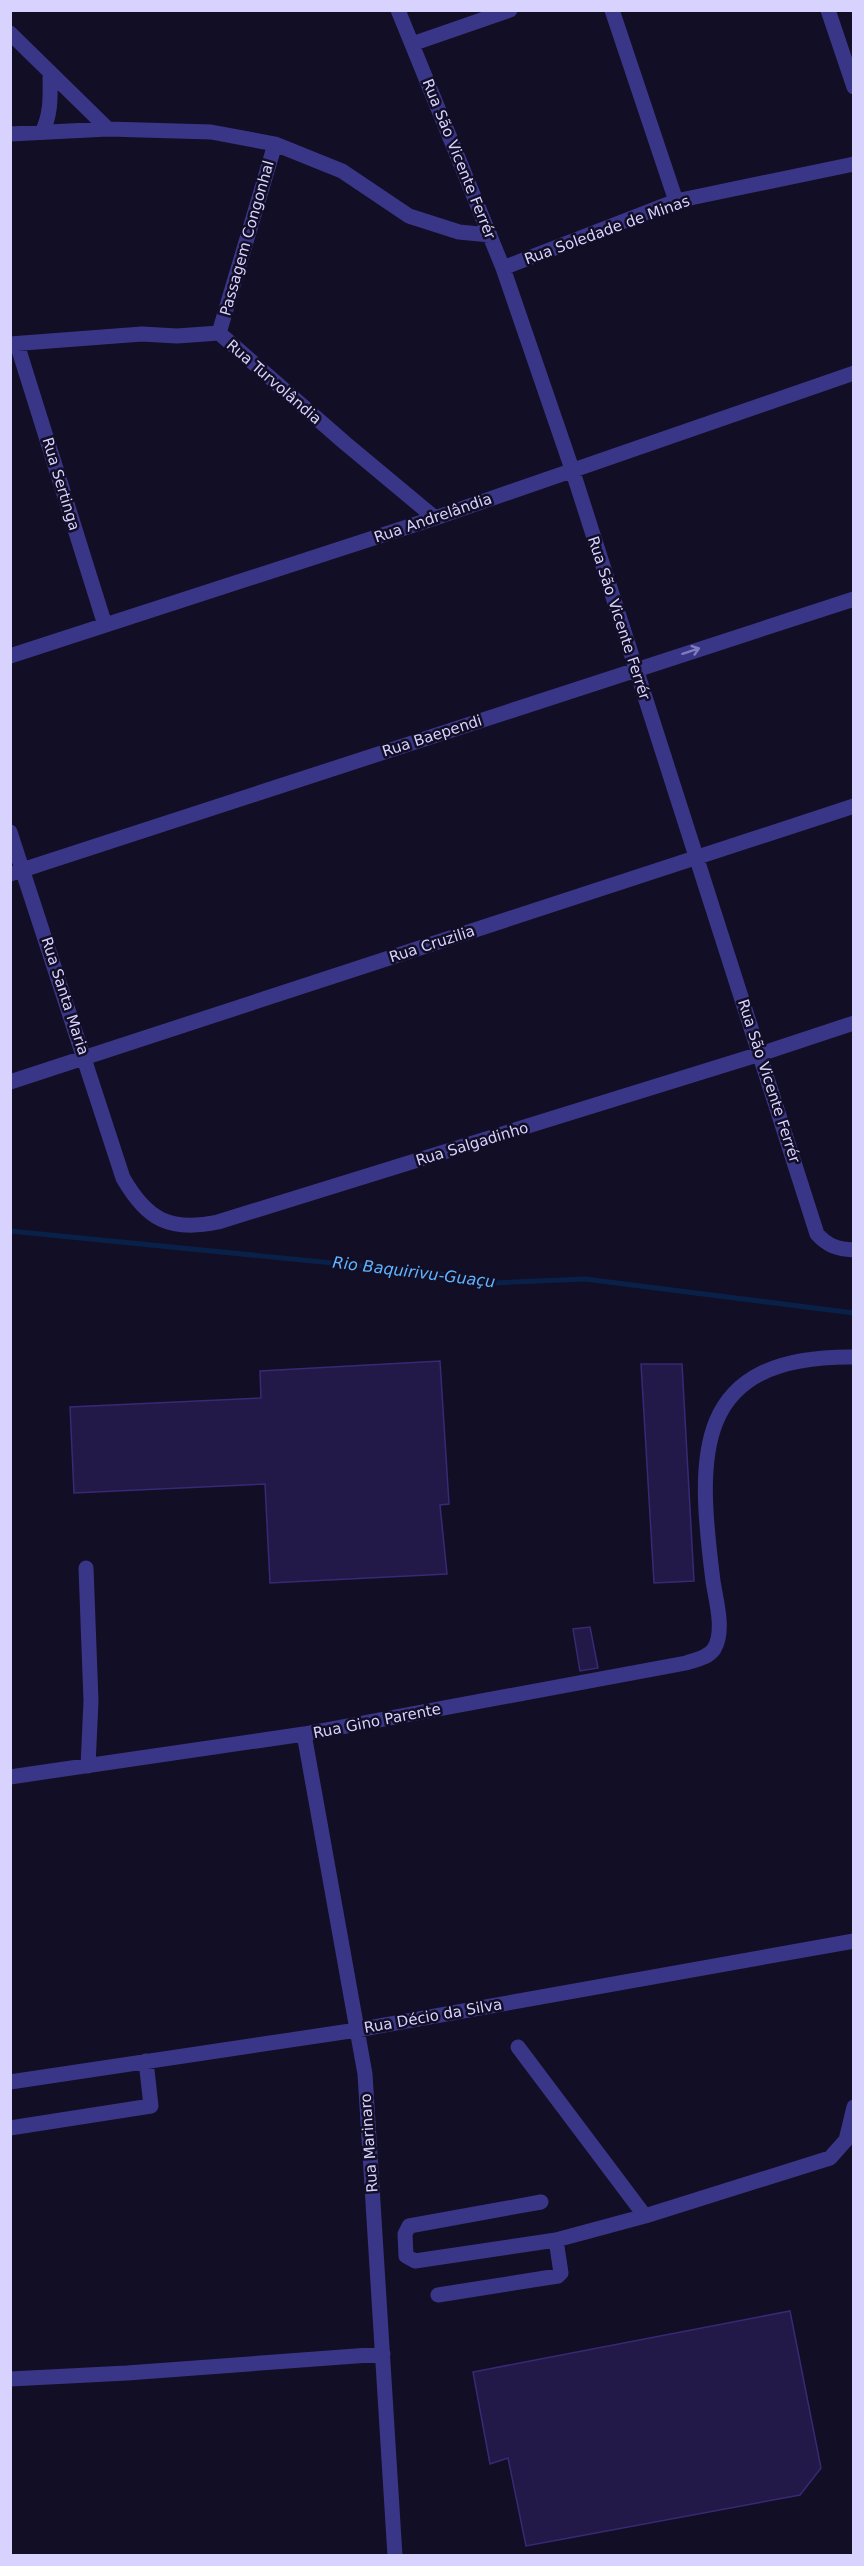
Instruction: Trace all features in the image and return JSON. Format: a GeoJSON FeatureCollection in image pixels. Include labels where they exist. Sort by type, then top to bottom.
{"type":"FeatureCollection","features":[{"type":"Feature","properties":{"kind":"street","name":"Rua São Vicente Ferrér"},"geometry":{"type":"LineString","coordinates":[[398,10],[503,268],[572,469],[817,1234],[826,1245],[838,1249],[854,1250]]}},
{"type":"Feature","properties":{"kind":"street"},"geometry":{"type":"LineString","coordinates":[[412,44],[510,10]]}},
{"type":"Feature","properties":{"kind":"street"},"geometry":{"type":"LineString","coordinates":[[612,10],[676,201]]}},
{"type":"Feature","properties":{"kind":"street"},"geometry":{"type":"LineString","coordinates":[[828,10],[854,87]]}},
{"type":"Feature","properties":{"kind":"street"},"geometry":{"type":"LineString","coordinates":[[10,33],[108,129]]}},
{"type":"Feature","properties":{"kind":"street"},"geometry":{"type":"LineString","coordinates":[[42,132],[47,122],[50,105],[50,72]]}},
{"type":"Feature","properties":{"kind":"street"},"geometry":{"type":"LineString","coordinates":[[10,134],[108,129],[211,132],[274,144],[301,152],[342,171],[409,216],[459,232],[490,235]]}},
{"type":"Feature","properties":{"kind":"street","name":"Passagem Congonhal"},"geometry":{"type":"LineString","coordinates":[[219,333],[274,144]]}},
{"type":"Feature","properties":{"kind":"street","name":"Rua Soledade de Minas"},"geometry":{"type":"LineString","coordinates":[[503,268],[676,201],[854,164]]}},
{"type":"Feature","properties":{"kind":"street","name":"Rua Turvolândia"},"geometry":{"type":"LineString","coordinates":[[14,344],[142,334],[177,336],[219,333],[435,518]]}},
{"type":"Feature","properties":{"kind":"street","name":"Rua Sertinga"},"geometry":{"type":"LineString","coordinates":[[14,344],[105,625]]}},
{"type":"Feature","properties":{"kind":"street","name":"Rua Andrelândia"},"geometry":{"type":"LineString","coordinates":[[10,656],[435,518],[854,373]]}},
{"type":"Feature","properties":{"kind":"street","name":"Rua Baependi"},"geometry":{"type":"LineString","coordinates":[[17,872],[854,599]]}},
{"type":"Feature","properties":{"kind":"street","name":"Rua Cruzilia"},"geometry":{"type":"LineString","coordinates":[[10,1082],[854,806]]}},
{"type":"Feature","properties":{"kind":"street","name":"Rua Santa Maria"},"geometry":{"type":"LineString","coordinates":[[10,832],[17,872],[85,1057],[118,1160]]}},
{"type":"Feature","properties":{"kind":"street","name":"Rua Salgadinho"},"geometry":{"type":"LineString","coordinates":[[118,1160],[123,1178],[146,1211],[178,1226],[218,1222],[854,1023]]}},
{"type":"Feature","properties":{"kind":"street","name":"Rua Gino Parente"},"geometry":{"type":"LineString","coordinates":[[10,1777],[304,1734],[686,1663],[705,1657],[714,1649],[719,1625],[704,1503],[706,1458],[718,1412],[739,1387],[759,1374],[812,1359],[854,1357]]}},
{"type":"Feature","properties":{"kind":"street"},"geometry":{"type":"LineString","coordinates":[[86,1568],[91,1701],[88,1766]]}},
{"type":"Feature","properties":{"kind":"street","name":"Rua Marinaro"},"geometry":{"type":"LineString","coordinates":[[304,1734],[365,2074],[395,2556]]}},
{"type":"Feature","properties":{"kind":"street","name":"Rua Décio da Silva"},"geometry":{"type":"LineString","coordinates":[[10,2082],[357,2030],[854,1941]]}},
{"type":"Feature","properties":{"kind":"street"},"geometry":{"type":"LineString","coordinates":[[518,2047],[645,2216]]}},
{"type":"Feature","properties":{"kind":"street"},"geometry":{"type":"LineString","coordinates":[[10,2128],[151,2106],[146,2061]]}},
{"type":"Feature","properties":{"kind":"street"},"geometry":{"type":"LineString","coordinates":[[541,2202],[409,2226],[405,2234],[406,2256],[415,2261],[556,2240],[645,2216],[830,2158],[846,2140],[854,2107]]}},
{"type":"Feature","properties":{"kind":"street"},"geometry":{"type":"LineString","coordinates":[[438,2295],[558,2276],[561,2273],[556,2240]]}},
{"type":"Feature","properties":{"kind":"street"},"geometry":{"type":"LineString","coordinates":[[10,2379],[127,2373],[383,2354]]}},
{"type":"Feature","properties":{"kind":"building"},"geometry":{"type":"Polygon","coordinates":[[[440,1361],[449,1504],[440,1505],[447,1574],[270,1583],[265,1484],[74,1493],[70,1407],[261,1398],[260,1371],[440,1361]]]}},
{"type":"Feature","properties":{"kind":"building"},"geometry":{"type":"Polygon","coordinates":[[[641,1364],[682,1364],[694,1581],[654,1583],[641,1364]]]}},
{"type":"Feature","properties":{"kind":"building"},"geometry":{"type":"Polygon","coordinates":[[[590,1627],[598,1668],[580,1671],[573,1629],[590,1627]]]}},
{"type":"Feature","properties":{"kind":"building"},"geometry":{"type":"Polygon","coordinates":[[[790,2311],[821,2468],[800,2495],[526,2546],[508,2458],[490,2464],[473,2372],[790,2311]]]}},
{"type":"Feature","properties":{"kind":"waterway","name":"Rio Baquirivu-Guaçu"},"geometry":{"type":"LineString","coordinates":[[10,1231],[434,1273],[493,1283],[585,1279],[854,1313]]}}]}
